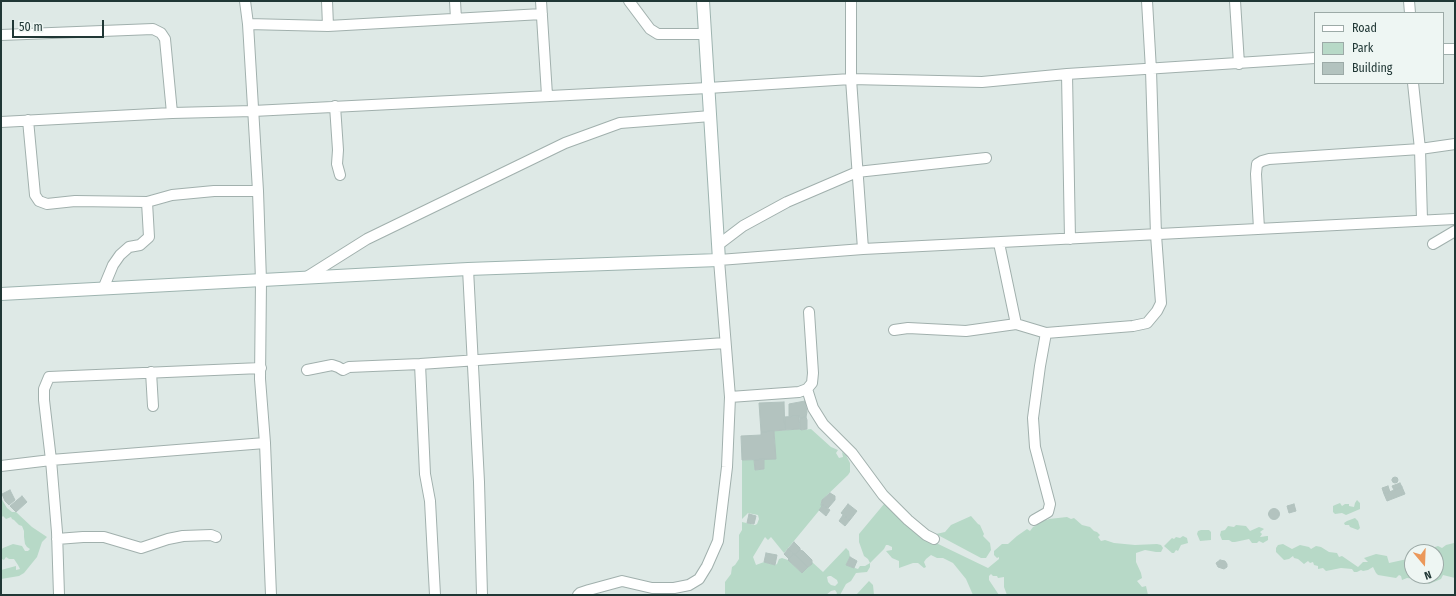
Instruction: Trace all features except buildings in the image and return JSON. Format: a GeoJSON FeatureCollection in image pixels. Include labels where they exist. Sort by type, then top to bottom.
{"type":"FeatureCollection","features":[{"type":"Feature","properties":{"kind":"street"},"geometry":{"type":"LineString","coordinates":[[245,1],[248,24],[258,191],[261,281],[261,368],[271,595]]}},
{"type":"Feature","properties":{"kind":"street"},"geometry":{"type":"LineString","coordinates":[[327,1],[328,26]]}},
{"type":"Feature","properties":{"kind":"street"},"geometry":{"type":"LineString","coordinates":[[455,1],[456,19]]}},
{"type":"Feature","properties":{"kind":"street"},"geometry":{"type":"LineString","coordinates":[[541,1],[547,95]]}},
{"type":"Feature","properties":{"kind":"street"},"geometry":{"type":"LineString","coordinates":[[629,1],[650,29],[658,34],[705,34]]}},
{"type":"Feature","properties":{"kind":"street"},"geometry":{"type":"LineString","coordinates":[[578,595],[589,590],[622,582],[652,588],[674,588],[689,585],[699,579],[707,566],[718,541],[727,467],[730,397],[724,343],[704,1]]}},
{"type":"Feature","properties":{"kind":"street"},"geometry":{"type":"LineString","coordinates":[[851,1],[851,79],[863,249]]}},
{"type":"Feature","properties":{"kind":"street"},"geometry":{"type":"LineString","coordinates":[[894,330],[908,328],[966,332],[1016,324],[1046,333],[1133,326],[1147,323],[1158,310],[1161,303],[1156,235],[1151,70],[1147,1]]}},
{"type":"Feature","properties":{"kind":"street"},"geometry":{"type":"LineString","coordinates":[[1235,1],[1239,64]]}},
{"type":"Feature","properties":{"kind":"street"},"geometry":{"type":"LineString","coordinates":[[1409,1],[1410,12]]}},
{"type":"Feature","properties":{"kind":"street"},"geometry":{"type":"LineString","coordinates":[[248,24],[328,26],[542,14]]}},
{"type":"Feature","properties":{"kind":"street"},"geometry":{"type":"LineString","coordinates":[[1,36],[153,29],[161,33],[165,39],[172,113]]}},
{"type":"Feature","properties":{"kind":"street"},"geometry":{"type":"LineString","coordinates":[[1444,49],[1455,48]]}},
{"type":"Feature","properties":{"kind":"street"},"geometry":{"type":"LineString","coordinates":[[1,122],[708,88],[851,79],[982,82],[1067,74],[1151,70],[1314,58]]}},
{"type":"Feature","properties":{"kind":"street"},"geometry":{"type":"LineString","coordinates":[[1067,74],[1070,239]]}},
{"type":"Feature","properties":{"kind":"street"},"geometry":{"type":"LineString","coordinates":[[1414,84],[1420,149],[1422,220]]}},
{"type":"Feature","properties":{"kind":"street"},"geometry":{"type":"LineString","coordinates":[[335,106],[338,150],[337,164],[340,175]]}},
{"type":"Feature","properties":{"kind":"street"},"geometry":{"type":"LineString","coordinates":[[305,278],[367,239],[565,143],[620,123],[710,116]]}},
{"type":"Feature","properties":{"kind":"street"},"geometry":{"type":"LineString","coordinates":[[28,120],[35,195],[39,201],[47,204],[75,201],[147,202],[172,195],[214,191],[258,191]]}},
{"type":"Feature","properties":{"kind":"street"},"geometry":{"type":"LineString","coordinates":[[1260,229],[1256,174],[1257,164],[1262,161],[1268,159],[1420,149],[1455,144]]}},
{"type":"Feature","properties":{"kind":"street"},"geometry":{"type":"LineString","coordinates":[[718,245],[743,226],[787,202],[858,172],[986,158]]}},
{"type":"Feature","properties":{"kind":"street"},"geometry":{"type":"LineString","coordinates":[[103,290],[113,265],[120,255],[129,247],[140,245],[149,237],[147,202]]}},
{"type":"Feature","properties":{"kind":"street"},"geometry":{"type":"LineString","coordinates":[[1,294],[103,290],[468,269],[719,260],[863,249],[1455,219]]}},
{"type":"Feature","properties":{"kind":"street"},"geometry":{"type":"LineString","coordinates":[[1433,244],[1455,231]]}},
{"type":"Feature","properties":{"kind":"street"},"geometry":{"type":"LineString","coordinates":[[999,243],[1016,324]]}},
{"type":"Feature","properties":{"kind":"street"},"geometry":{"type":"LineString","coordinates":[[468,269],[479,482],[482,595]]}},
{"type":"Feature","properties":{"kind":"street"},"geometry":{"type":"LineString","coordinates":[[730,397],[799,392],[807,389],[812,383],[813,373],[809,312]]}},
{"type":"Feature","properties":{"kind":"street"},"geometry":{"type":"LineString","coordinates":[[1034,520],[1048,512],[1050,504],[1035,447],[1033,418],[1046,333]]}},
{"type":"Feature","properties":{"kind":"street"},"geometry":{"type":"LineString","coordinates":[[307,370],[332,365],[343,370],[349,367],[420,364],[724,343]]}},
{"type":"Feature","properties":{"kind":"street"},"geometry":{"type":"LineString","coordinates":[[420,364],[425,474],[430,501],[435,595]]}},
{"type":"Feature","properties":{"kind":"street"},"geometry":{"type":"LineString","coordinates":[[59,595],[57,539],[51,460],[44,400],[44,390],[49,376],[261,368]]}},
{"type":"Feature","properties":{"kind":"street"},"geometry":{"type":"LineString","coordinates":[[151,372],[153,406]]}},
{"type":"Feature","properties":{"kind":"street"},"geometry":{"type":"LineString","coordinates":[[807,389],[813,408],[823,424],[852,453],[883,495],[908,520],[926,535],[934,539]]}},
{"type":"Feature","properties":{"kind":"street"},"geometry":{"type":"LineString","coordinates":[[1,466],[51,460],[265,443]]}},
{"type":"Feature","properties":{"kind":"street"},"geometry":{"type":"LineString","coordinates":[[57,539],[104,537],[141,548],[168,539],[183,536],[216,536]]}},
{"type":"Feature","properties":{"kind":"green space"},"geometry":{"type":"Polygon","coordinates":[[[811,429],[831,447],[838,450],[836,453],[839,458],[843,457],[842,452],[846,455],[850,463],[850,472],[822,500],[822,507],[784,553],[771,537],[768,540],[765,537],[753,557],[756,565],[764,562],[775,565],[779,559],[782,558],[788,560],[802,573],[812,562],[823,572],[846,548],[849,551],[850,557],[846,565],[858,569],[860,566],[865,566],[870,563],[870,567],[867,572],[856,573],[851,581],[846,584],[840,595],[836,595],[837,593],[835,590],[826,595],[725,595],[725,582],[731,574],[732,567],[739,559],[739,535],[742,530],[742,522],[755,525],[759,519],[758,515],[748,513],[742,519],[742,460],[754,460],[755,470],[764,469],[764,459],[775,459],[774,431],[811,429]],[[831,576],[827,577],[828,582],[835,586],[838,583],[837,580],[831,576]]]}},
{"type":"Feature","properties":{"kind":"green space"},"geometry":{"type":"Polygon","coordinates":[[[1,498],[7,508],[12,512],[16,512],[32,527],[47,537],[42,542],[37,557],[24,573],[19,576],[1,579],[1,570],[16,566],[16,570],[20,569],[14,559],[9,559],[6,557],[4,560],[2,559],[1,550],[13,544],[22,546],[25,551],[30,549],[25,544],[22,526],[11,517],[6,519],[3,516],[1,518],[1,498]]]}},
{"type":"Feature","properties":{"kind":"green space"},"geometry":{"type":"Polygon","coordinates":[[[1357,500],[1360,503],[1360,509],[1346,515],[1342,513],[1335,514],[1333,512],[1333,506],[1335,505],[1340,503],[1342,506],[1349,504],[1349,506],[1354,507],[1357,500]]]}},
{"type":"Feature","properties":{"kind":"green space"},"geometry":{"type":"Polygon","coordinates":[[[884,504],[890,504],[923,539],[932,541],[988,568],[999,559],[999,557],[997,558],[994,555],[994,551],[1002,544],[1008,544],[1027,529],[1030,531],[1044,518],[1047,520],[1067,517],[1071,519],[1074,518],[1082,525],[1090,527],[1097,532],[1100,535],[1098,537],[1101,541],[1105,540],[1114,543],[1135,545],[1157,544],[1161,545],[1163,548],[1161,552],[1145,550],[1136,553],[1136,562],[1142,578],[1137,581],[1142,587],[1146,586],[1148,595],[1007,595],[1004,587],[1004,577],[998,578],[997,576],[993,576],[991,574],[989,576],[989,580],[999,595],[973,595],[966,579],[953,563],[943,558],[937,558],[931,555],[924,562],[926,567],[924,568],[918,563],[913,563],[899,568],[899,561],[892,558],[886,551],[892,550],[892,547],[886,545],[870,563],[864,556],[859,542],[859,534],[884,504]]]}},
{"type":"Feature","properties":{"kind":"green space"},"geometry":{"type":"Polygon","coordinates":[[[971,516],[980,525],[984,534],[983,536],[990,543],[991,550],[986,558],[981,558],[936,534],[945,532],[951,525],[971,516]]]}},
{"type":"Feature","properties":{"kind":"green space"},"geometry":{"type":"Polygon","coordinates":[[[1355,518],[1358,521],[1360,528],[1358,530],[1350,527],[1349,525],[1345,525],[1344,523],[1355,518]]]}},
{"type":"Feature","properties":{"kind":"green space"},"geometry":{"type":"Polygon","coordinates":[[[1236,525],[1246,526],[1250,531],[1259,527],[1262,528],[1264,529],[1260,532],[1262,534],[1260,537],[1268,536],[1268,540],[1263,543],[1259,541],[1257,543],[1252,543],[1249,539],[1235,542],[1222,540],[1220,535],[1221,531],[1225,530],[1228,526],[1234,527],[1236,525]]]}},
{"type":"Feature","properties":{"kind":"green space"},"geometry":{"type":"Polygon","coordinates":[[[1209,530],[1211,532],[1211,540],[1200,541],[1197,534],[1198,531],[1209,530]]]}},
{"type":"Feature","properties":{"kind":"green space"},"geometry":{"type":"Polygon","coordinates":[[[1183,536],[1187,538],[1188,543],[1181,545],[1178,551],[1176,550],[1172,553],[1164,546],[1172,538],[1180,538],[1183,536]]]}},
{"type":"Feature","properties":{"kind":"green space"},"geometry":{"type":"Polygon","coordinates":[[[1454,543],[1455,578],[1444,575],[1444,546],[1454,543]]]}},
{"type":"Feature","properties":{"kind":"green space"},"geometry":{"type":"Polygon","coordinates":[[[1283,544],[1292,549],[1300,545],[1311,549],[1316,546],[1321,547],[1329,552],[1337,553],[1339,557],[1342,556],[1358,567],[1363,562],[1368,562],[1364,558],[1376,554],[1387,556],[1389,563],[1404,560],[1404,579],[1402,580],[1401,576],[1399,575],[1396,578],[1378,575],[1373,567],[1368,570],[1361,570],[1357,572],[1354,572],[1352,569],[1341,568],[1326,571],[1323,568],[1318,569],[1318,566],[1314,565],[1313,562],[1310,563],[1308,561],[1304,564],[1293,556],[1284,560],[1276,552],[1276,548],[1278,545],[1283,544]]]}},
{"type":"Feature","properties":{"kind":"green space"},"geometry":{"type":"Polygon","coordinates":[[[869,581],[873,585],[874,595],[856,595],[869,581]]]}}]}
